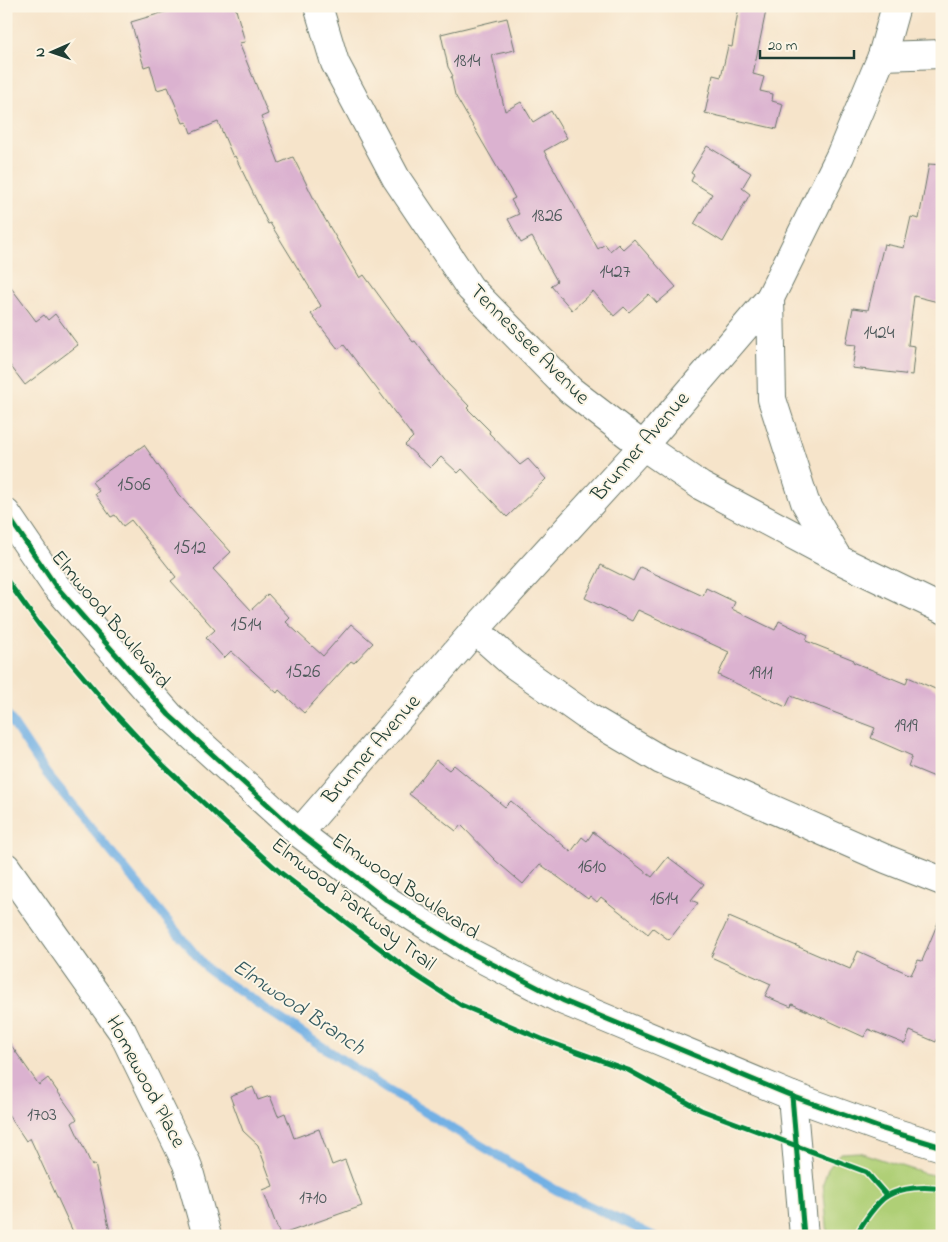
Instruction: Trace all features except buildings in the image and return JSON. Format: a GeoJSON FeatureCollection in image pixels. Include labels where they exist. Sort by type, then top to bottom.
{"type":"FeatureCollection","features":[{"type":"Feature","properties":{"kind":"street","name":"Tennessee Avenue"},"geometry":{"type":"LineString","coordinates":[[318,6],[336,63],[396,178],[470,288],[570,390],[643,446],[701,486],[838,559],[942,608]]}},
{"type":"Feature","properties":{"kind":"street","name":"Brunner Avenue"},"geometry":{"type":"LineString","coordinates":[[299,833],[475,630],[643,446],[770,298],[840,156],[882,56],[896,6]]}},
{"type":"Feature","properties":{"kind":"street"},"geometry":{"type":"LineString","coordinates":[[882,56],[942,54]]}},
{"type":"Feature","properties":{"kind":"street"},"geometry":{"type":"LineString","coordinates":[[770,298],[772,399],[805,502],[838,559]]}},
{"type":"Feature","properties":{"kind":"street","name":"Elmwood Boulevard"},"geometry":{"type":"LineString","coordinates":[[6,513],[55,585],[169,715],[299,833],[388,901],[469,952],[564,1001],[792,1096],[883,1129],[942,1147]]}},
{"type":"Feature","properties":{"kind":"street"},"geometry":{"type":"LineString","coordinates":[[475,630],[513,664],[588,718],[662,760],[878,855],[942,880]]}},
{"type":"Feature","properties":{"kind":"street","name":"Homewood Place"},"geometry":{"type":"LineString","coordinates":[[6,867],[122,1031],[187,1164],[207,1236]]}},
{"type":"Feature","properties":{"kind":"street"},"geometry":{"type":"LineString","coordinates":[[792,1096],[804,1236]]}},
{"type":"Feature","properties":{"kind":"green space"},"geometry":{"type":"Polygon","coordinates":[[[859,1152],[923,1173],[942,1177],[942,1236],[828,1236],[823,1183],[828,1169],[841,1153],[859,1152]]]}},
{"type":"Feature","properties":{"kind":"waterway","name":"Elmwood Branch"},"geometry":{"type":"LineString","coordinates":[[6,713],[46,773],[209,971],[386,1089],[556,1190],[654,1236]]}},
{"type":"Feature","properties":{"kind":"cycle path"},"geometry":{"type":"LineString","coordinates":[[6,513],[55,585],[169,715],[299,833],[388,901],[469,952],[564,1001],[792,1096],[883,1129],[942,1147]]}},
{"type":"Feature","properties":{"kind":"cycle path","name":"Elmwood Parkway Trail"},"geometry":{"type":"LineString","coordinates":[[6,579],[40,626],[109,707],[163,765],[281,873],[415,975],[461,1005],[544,1040],[628,1070],[701,1110],[866,1172],[887,1196]]}},
{"type":"Feature","properties":{"kind":"cycle path"},"geometry":{"type":"LineString","coordinates":[[792,1096],[804,1236]]}},
{"type":"Feature","properties":{"kind":"cycle path"},"geometry":{"type":"LineString","coordinates":[[856,1236],[870,1214],[887,1196],[914,1188],[942,1189]]}}]}
